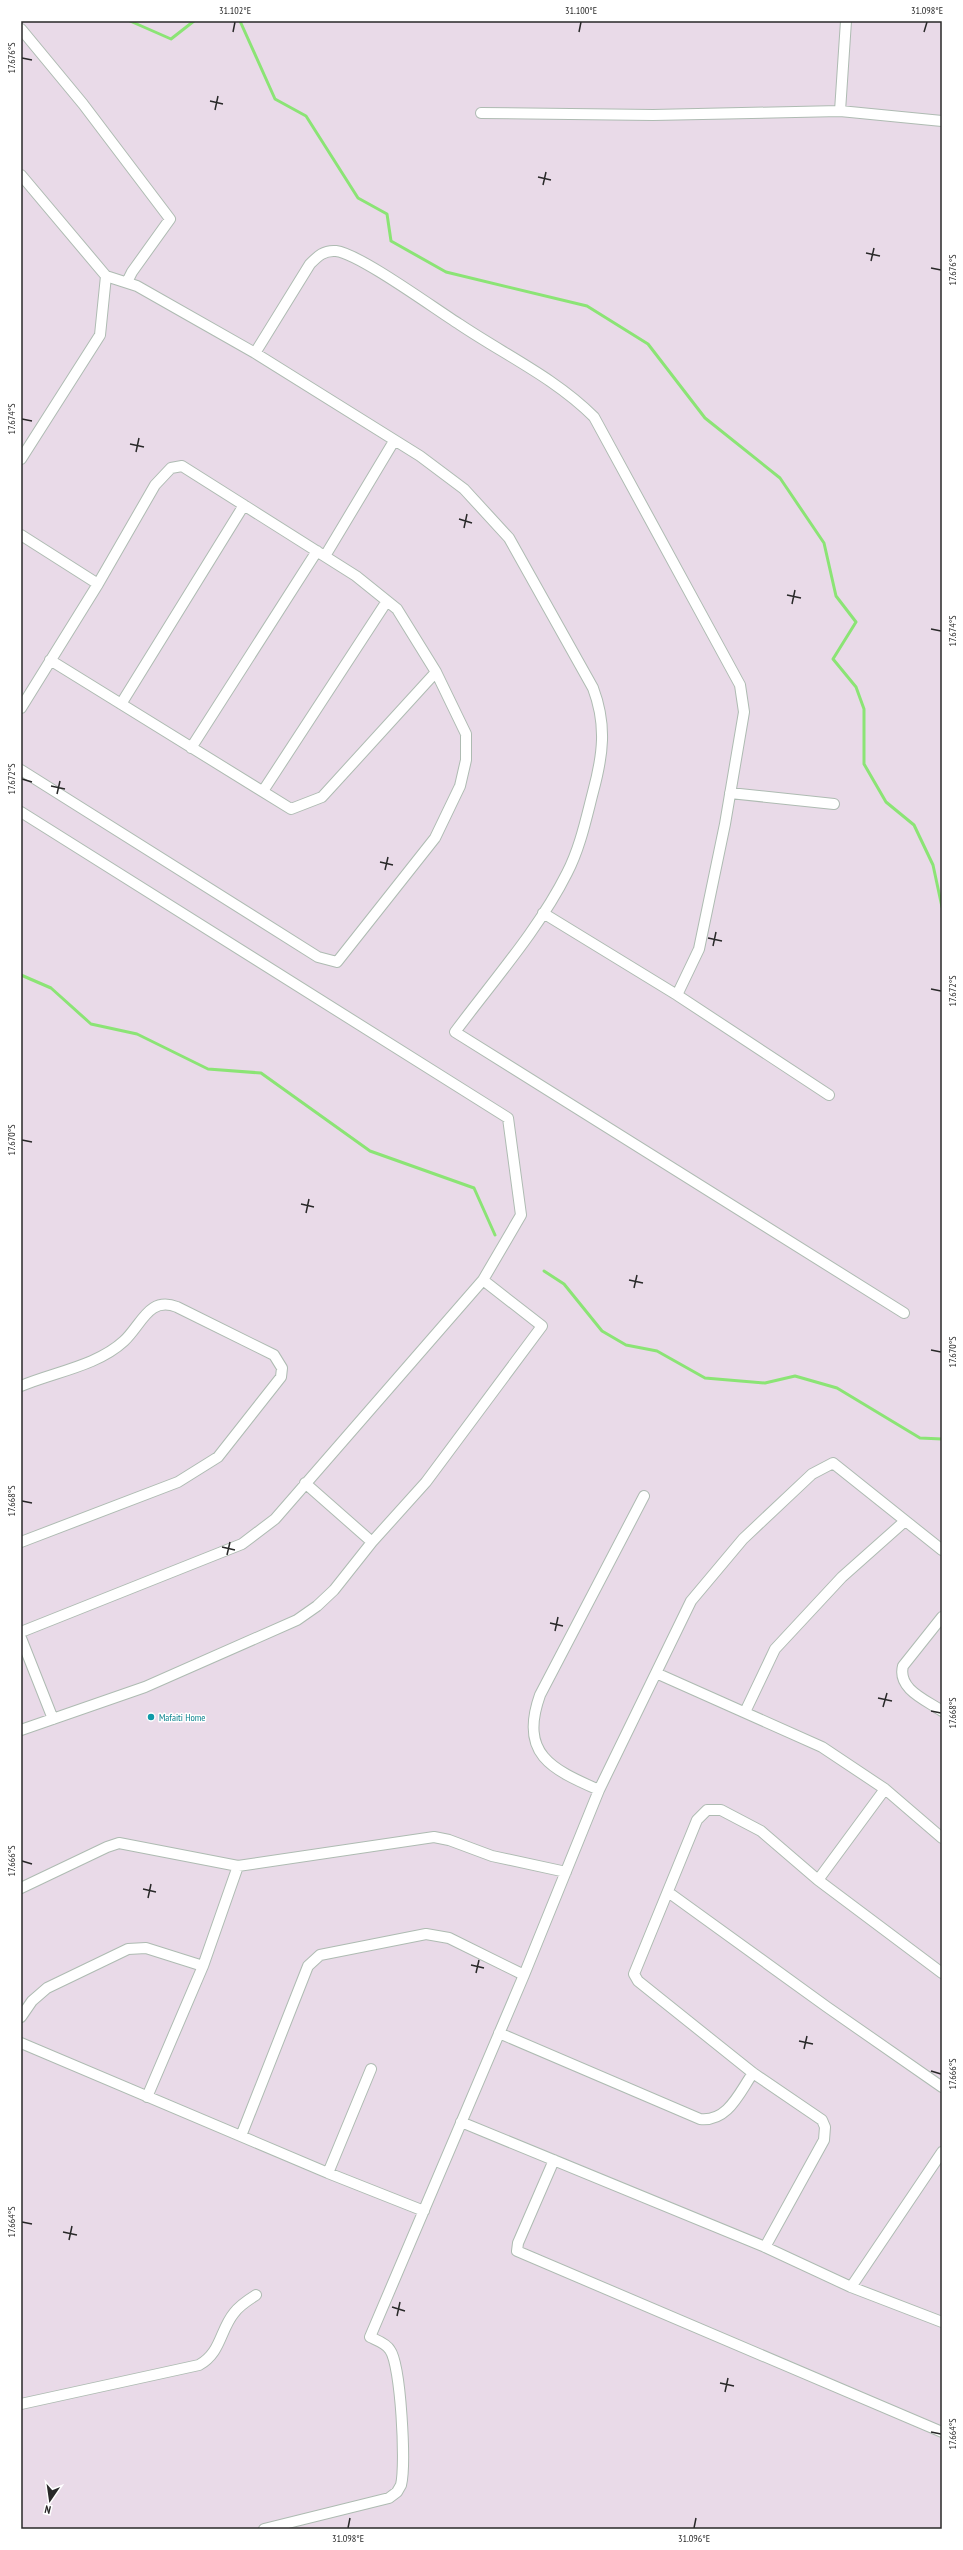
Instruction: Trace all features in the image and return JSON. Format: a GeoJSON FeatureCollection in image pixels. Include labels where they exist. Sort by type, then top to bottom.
{"type":"FeatureCollection","features":[{"type":"Feature","properties":{"kind":"street"},"geometry":{"type":"LineString","coordinates":[[840,111],[846,21]]}},
{"type":"Feature","properties":{"kind":"street"},"geometry":{"type":"LineString","coordinates":[[21,29],[83,104],[170,219],[127,282]]}},
{"type":"Feature","properties":{"kind":"street"},"geometry":{"type":"LineString","coordinates":[[481,113],[653,115],[840,111],[942,121]]}},
{"type":"Feature","properties":{"kind":"street"},"geometry":{"type":"LineString","coordinates":[[21,175],[106,276],[127,282],[255,354],[420,456],[464,489],[509,538],[593,688],[601,710],[603,734],[600,767],[582,835],[567,873],[542,913],[455,1032],[904,1313]]}},
{"type":"Feature","properties":{"kind":"street"},"geometry":{"type":"LineString","coordinates":[[255,354],[310,264],[321,254],[335,251],[373,270],[528,366],[575,398],[594,418],[740,685],[744,712],[730,793],[699,949],[677,995]]}},
{"type":"Feature","properties":{"kind":"street"},"geometry":{"type":"LineString","coordinates":[[21,459],[100,335],[106,276]]}},
{"type":"Feature","properties":{"kind":"street"},"geometry":{"type":"LineString","coordinates":[[191,748],[321,554],[394,441]]}},
{"type":"Feature","properties":{"kind":"street"},"geometry":{"type":"LineString","coordinates":[[21,708],[98,584],[155,485],[171,468],[185,467],[356,576],[387,601],[403,617],[436,672],[466,734],[466,760],[460,786],[435,838],[337,962],[318,956],[21,770]]}},
{"type":"Feature","properties":{"kind":"street"},"geometry":{"type":"LineString","coordinates":[[121,704],[244,505]]}},
{"type":"Feature","properties":{"kind":"street"},"geometry":{"type":"LineString","coordinates":[[21,535],[98,584]]}},
{"type":"Feature","properties":{"kind":"street"},"geometry":{"type":"LineString","coordinates":[[262,791],[387,601]]}},
{"type":"Feature","properties":{"kind":"street"},"geometry":{"type":"LineString","coordinates":[[50,660],[291,809],[322,797],[436,672]]}},
{"type":"Feature","properties":{"kind":"street"},"geometry":{"type":"LineString","coordinates":[[730,793],[834,804]]}},
{"type":"Feature","properties":{"kind":"street"},"geometry":{"type":"LineString","coordinates":[[21,812],[508,1118],[521,1215],[483,1280],[275,1518],[242,1544],[21,1632]]}},
{"type":"Feature","properties":{"kind":"street"},"geometry":{"type":"LineString","coordinates":[[542,913],[677,995],[829,1095]]}},
{"type":"Feature","properties":{"kind":"street"},"geometry":{"type":"LineString","coordinates":[[21,1730],[145,1687],[297,1620],[334,1590],[372,1542],[426,1482],[542,1326],[483,1280]]}},
{"type":"Feature","properties":{"kind":"street"},"geometry":{"type":"LineString","coordinates":[[21,1386],[104,1354],[124,1341],[155,1305],[163,1303],[177,1307],[274,1355],[282,1371],[281,1377],[218,1457],[205,1467],[178,1482],[21,1542]]}},
{"type":"Feature","properties":{"kind":"street"},"geometry":{"type":"LineString","coordinates":[[264,2529],[389,2498],[397,2492],[401,2485],[401,2410],[393,2356],[387,2346],[370,2337],[524,1976],[599,1790],[691,1601],[703,1584],[743,1539],[812,1474],[833,1462],[942,1550]]}},
{"type":"Feature","properties":{"kind":"street"},"geometry":{"type":"LineString","coordinates":[[305,1483],[372,1542]]}},
{"type":"Feature","properties":{"kind":"street"},"geometry":{"type":"LineString","coordinates":[[599,1790],[562,1774],[553,1767],[538,1748],[532,1737],[532,1724],[540,1695],[644,1496]]}},
{"type":"Feature","properties":{"kind":"street"},"geometry":{"type":"LineString","coordinates":[[745,1712],[770,1659],[780,1643],[842,1577],[905,1521]]}},
{"type":"Feature","properties":{"kind":"street"},"geometry":{"type":"LineString","coordinates":[[942,1617],[903,1666],[901,1673],[905,1685],[942,1711]]}},
{"type":"Feature","properties":{"kind":"street"},"geometry":{"type":"LineString","coordinates":[[21,1638],[53,1719]]}},
{"type":"Feature","properties":{"kind":"street"},"geometry":{"type":"LineString","coordinates":[[656,1673],[822,1747],[885,1789],[942,1838]]}},
{"type":"Feature","properties":{"kind":"street"},"geometry":{"type":"LineString","coordinates":[[818,1880],[885,1789]]}},
{"type":"Feature","properties":{"kind":"street"},"geometry":{"type":"LineString","coordinates":[[765,2247],[824,2140],[825,2127],[822,2120],[754,2073],[635,1977],[634,1968],[668,1892],[697,1820],[703,1812],[711,1809],[721,1810],[761,1831],[818,1880],[942,1973]]}},
{"type":"Feature","properties":{"kind":"street"},"geometry":{"type":"LineString","coordinates":[[21,1888],[107,1847],[119,1843],[238,1866],[434,1837],[449,1840],[492,1856],[566,1872]]}},
{"type":"Feature","properties":{"kind":"street"},"geometry":{"type":"LineString","coordinates":[[147,2097],[203,1966],[238,1866]]}},
{"type":"Feature","properties":{"kind":"street"},"geometry":{"type":"LineString","coordinates":[[668,1892],[827,2007],[942,2087]]}},
{"type":"Feature","properties":{"kind":"street"},"geometry":{"type":"LineString","coordinates":[[241,2136],[308,1966],[320,1955],[426,1934],[436,1935],[449,1938],[524,1976]]}},
{"type":"Feature","properties":{"kind":"street"},"geometry":{"type":"LineString","coordinates":[[21,2017],[32,2001],[47,1988],[128,1948],[146,1948],[203,1966]]}},
{"type":"Feature","properties":{"kind":"street"},"geometry":{"type":"LineString","coordinates":[[499,2033],[700,2120],[711,2120],[725,2113],[754,2073]]}},
{"type":"Feature","properties":{"kind":"street"},"geometry":{"type":"LineString","coordinates":[[21,2043],[328,2173],[424,2211]]}},
{"type":"Feature","properties":{"kind":"street"},"geometry":{"type":"LineString","coordinates":[[328,2173],[372,2069]]}},
{"type":"Feature","properties":{"kind":"street"},"geometry":{"type":"LineString","coordinates":[[461,2122],[765,2247],[851,2287],[942,2322]]}},
{"type":"Feature","properties":{"kind":"street"},"geometry":{"type":"LineString","coordinates":[[851,2287],[942,2152]]}},
{"type":"Feature","properties":{"kind":"street"},"geometry":{"type":"LineString","coordinates":[[554,2160],[518,2243],[517,2251],[942,2432]]}},
{"type":"Feature","properties":{"kind":"street"},"geometry":{"type":"LineString","coordinates":[[21,2404],[199,2365],[205,2361],[218,2346],[234,2313],[256,2295]]}},
{"type":"Feature","properties":{"kind":"waterway"},"geometry":{"type":"LineString","coordinates":[[130,21],[171,39],[194,21]]}},
{"type":"Feature","properties":{"kind":"waterway"},"geometry":{"type":"LineString","coordinates":[[240,21],[275,99],[306,116],[358,198],[387,214],[391,241],[446,272],[587,306],[648,344],[705,418],[780,478],[824,543],[836,596],[856,622],[833,659],[856,687],[864,709],[864,764],[886,802],[914,825],[933,865],[942,907]]}},
{"type":"Feature","properties":{"kind":"waterway"},"geometry":{"type":"LineString","coordinates":[[21,975],[51,988],[91,1024],[137,1034],[208,1069],[261,1073],[370,1151],[474,1188],[495,1235]]}},
{"type":"Feature","properties":{"kind":"waterway"},"geometry":{"type":"LineString","coordinates":[[544,1271],[564,1284],[602,1331],[626,1345],[657,1351],[705,1378],[765,1383],[795,1376],[837,1388],[920,1438],[942,1439]]}},
{"type":"Feature","properties":{"kind":"place","name":"Mafaiti Home"},"geometry":{"type":"Point","coordinates":[151,1717]}}]}
